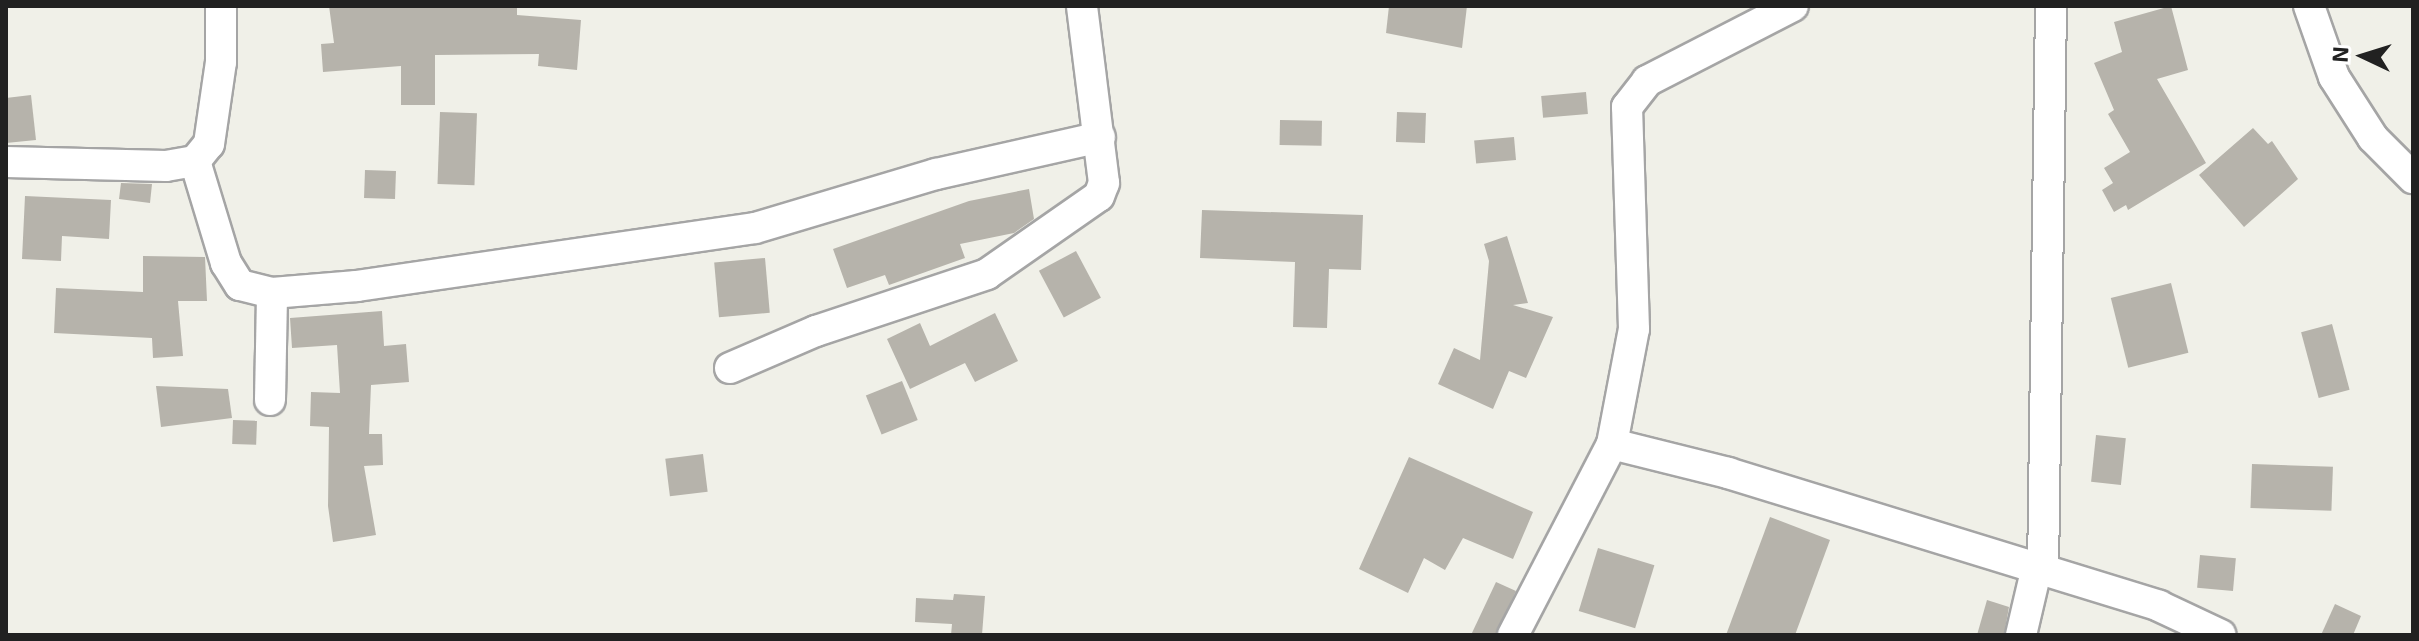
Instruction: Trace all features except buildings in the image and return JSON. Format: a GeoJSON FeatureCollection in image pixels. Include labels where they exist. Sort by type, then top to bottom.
{"type":"FeatureCollection","features":[{"type":"Feature","properties":{"kind":"street"},"geometry":{"type":"LineString","coordinates":[[6,162],[166,166],[195,161],[209,144],[221,62],[221,6]]}},
{"type":"Feature","properties":{"kind":"street"},"geometry":{"type":"LineString","coordinates":[[730,368],[816,331],[987,274],[1099,196],[1104,183],[1100,137],[1082,6]]}},
{"type":"Feature","properties":{"kind":"street"},"geometry":{"type":"LineString","coordinates":[[1513,635],[1612,444],[1634,329],[1627,107],[1647,81],[1793,6]]}},
{"type":"Feature","properties":{"kind":"street"},"geometry":{"type":"LineString","coordinates":[[2021,635],[2040,571],[2051,6]]}},
{"type":"Feature","properties":{"kind":"street"},"geometry":{"type":"LineString","coordinates":[[2309,6],[2334,77],[2373,138],[2413,178]]}},
{"type":"Feature","properties":{"kind":"street"},"geometry":{"type":"LineString","coordinates":[[195,161],[226,263],[240,285],[272,293],[357,286],[755,228],[936,174],[1100,137]]}},
{"type":"Feature","properties":{"kind":"street"},"geometry":{"type":"LineString","coordinates":[[270,400],[272,293]]}},
{"type":"Feature","properties":{"kind":"street"},"geometry":{"type":"LineString","coordinates":[[1612,444],[1728,473],[2159,606],[2221,635]]}}]}
